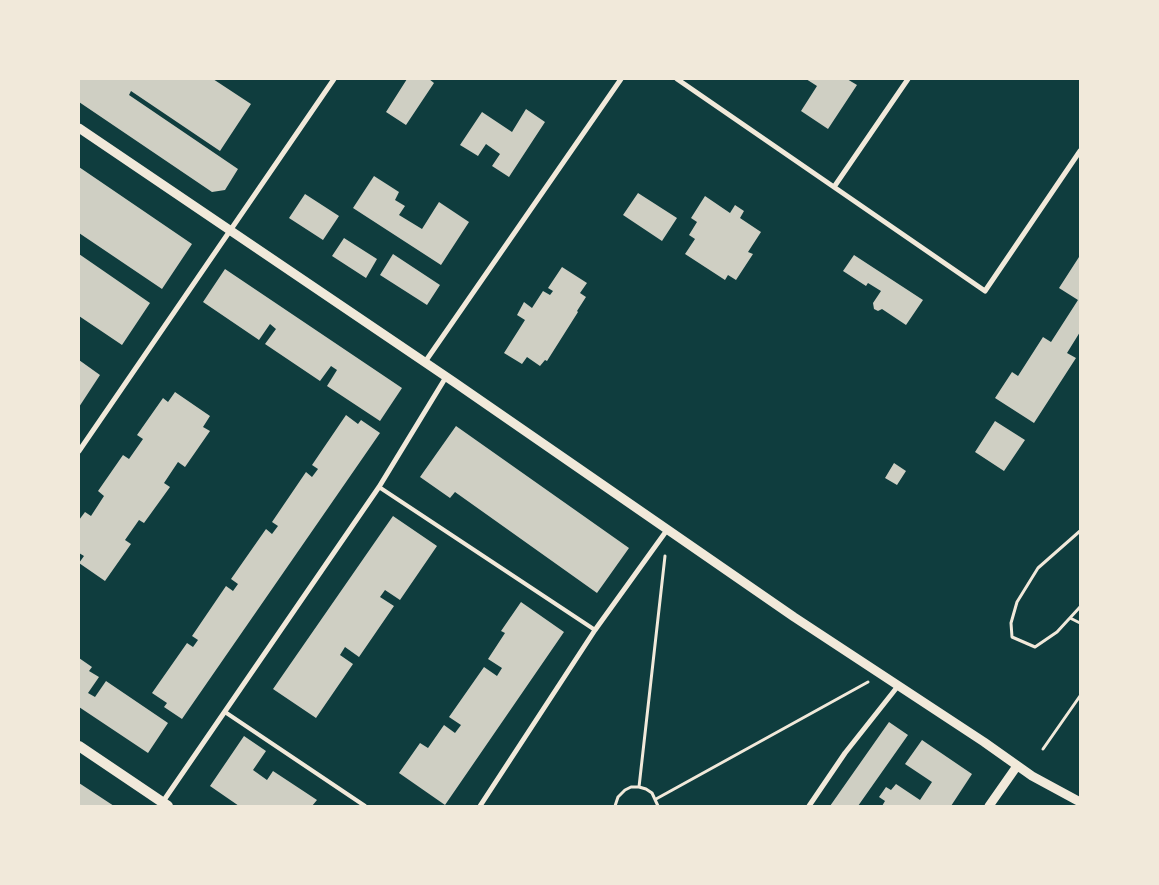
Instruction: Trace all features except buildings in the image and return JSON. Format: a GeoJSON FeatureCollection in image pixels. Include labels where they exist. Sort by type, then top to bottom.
{"type":"FeatureCollection","features":[{"type":"Feature","properties":{"kind":"main road"},"geometry":{"type":"LineString","coordinates":[[79,746],[164,805]]}},
{"type":"Feature","properties":{"kind":"street"},"geometry":{"type":"LineString","coordinates":[[79,452],[334,79]]}},
{"type":"Feature","properties":{"kind":"street"},"geometry":{"type":"LineString","coordinates":[[425,362],[621,79]]}},
{"type":"Feature","properties":{"kind":"street"},"geometry":{"type":"LineString","coordinates":[[677,79],[985,291],[1080,151]]}},
{"type":"Feature","properties":{"kind":"street"},"geometry":{"type":"LineString","coordinates":[[834,187],[908,79]]}},
{"type":"Feature","properties":{"kind":"street"},"geometry":{"type":"LineString","coordinates":[[79,128],[425,362],[881,675],[1017,766],[1080,802]]}},
{"type":"Feature","properties":{"kind":"street"},"geometry":{"type":"LineString","coordinates":[[164,805],[379,486],[446,377]]}},
{"type":"Feature","properties":{"kind":"street"},"geometry":{"type":"LineString","coordinates":[[480,806],[595,630],[668,530]]}},
{"type":"Feature","properties":{"kind":"street"},"geometry":{"type":"LineString","coordinates":[[809,806],[845,753],[898,686]]}},
{"type":"Feature","properties":{"kind":"street"},"geometry":{"type":"LineString","coordinates":[[988,806],[1017,766]]}},
{"type":"Feature","properties":{"kind":"lane"},"geometry":{"type":"LineString","coordinates":[[379,486],[595,630]]}},
{"type":"Feature","properties":{"kind":"lane"},"geometry":{"type":"LineString","coordinates":[[225,712],[365,806]]}},
{"type":"Feature","properties":{"kind":"path"},"geometry":{"type":"LineString","coordinates":[[639,787],[668,530]]}},
{"type":"Feature","properties":{"kind":"path"},"geometry":{"type":"LineString","coordinates":[[1080,531],[1038,568],[1017,602],[1010,623],[1012,637],[1035,647],[1051,637],[1080,607]]}},
{"type":"Feature","properties":{"kind":"path"},"geometry":{"type":"LineString","coordinates":[[1070,618],[1080,623]]}},
{"type":"Feature","properties":{"kind":"path"},"geometry":{"type":"LineString","coordinates":[[656,799],[881,675]]}},
{"type":"Feature","properties":{"kind":"path"},"geometry":{"type":"LineString","coordinates":[[1043,749],[1080,696]]}},
{"type":"Feature","properties":{"kind":"path"},"geometry":{"type":"LineString","coordinates":[[615,806],[618,797],[631,787],[639,787],[652,793],[658,806]]}}]}
